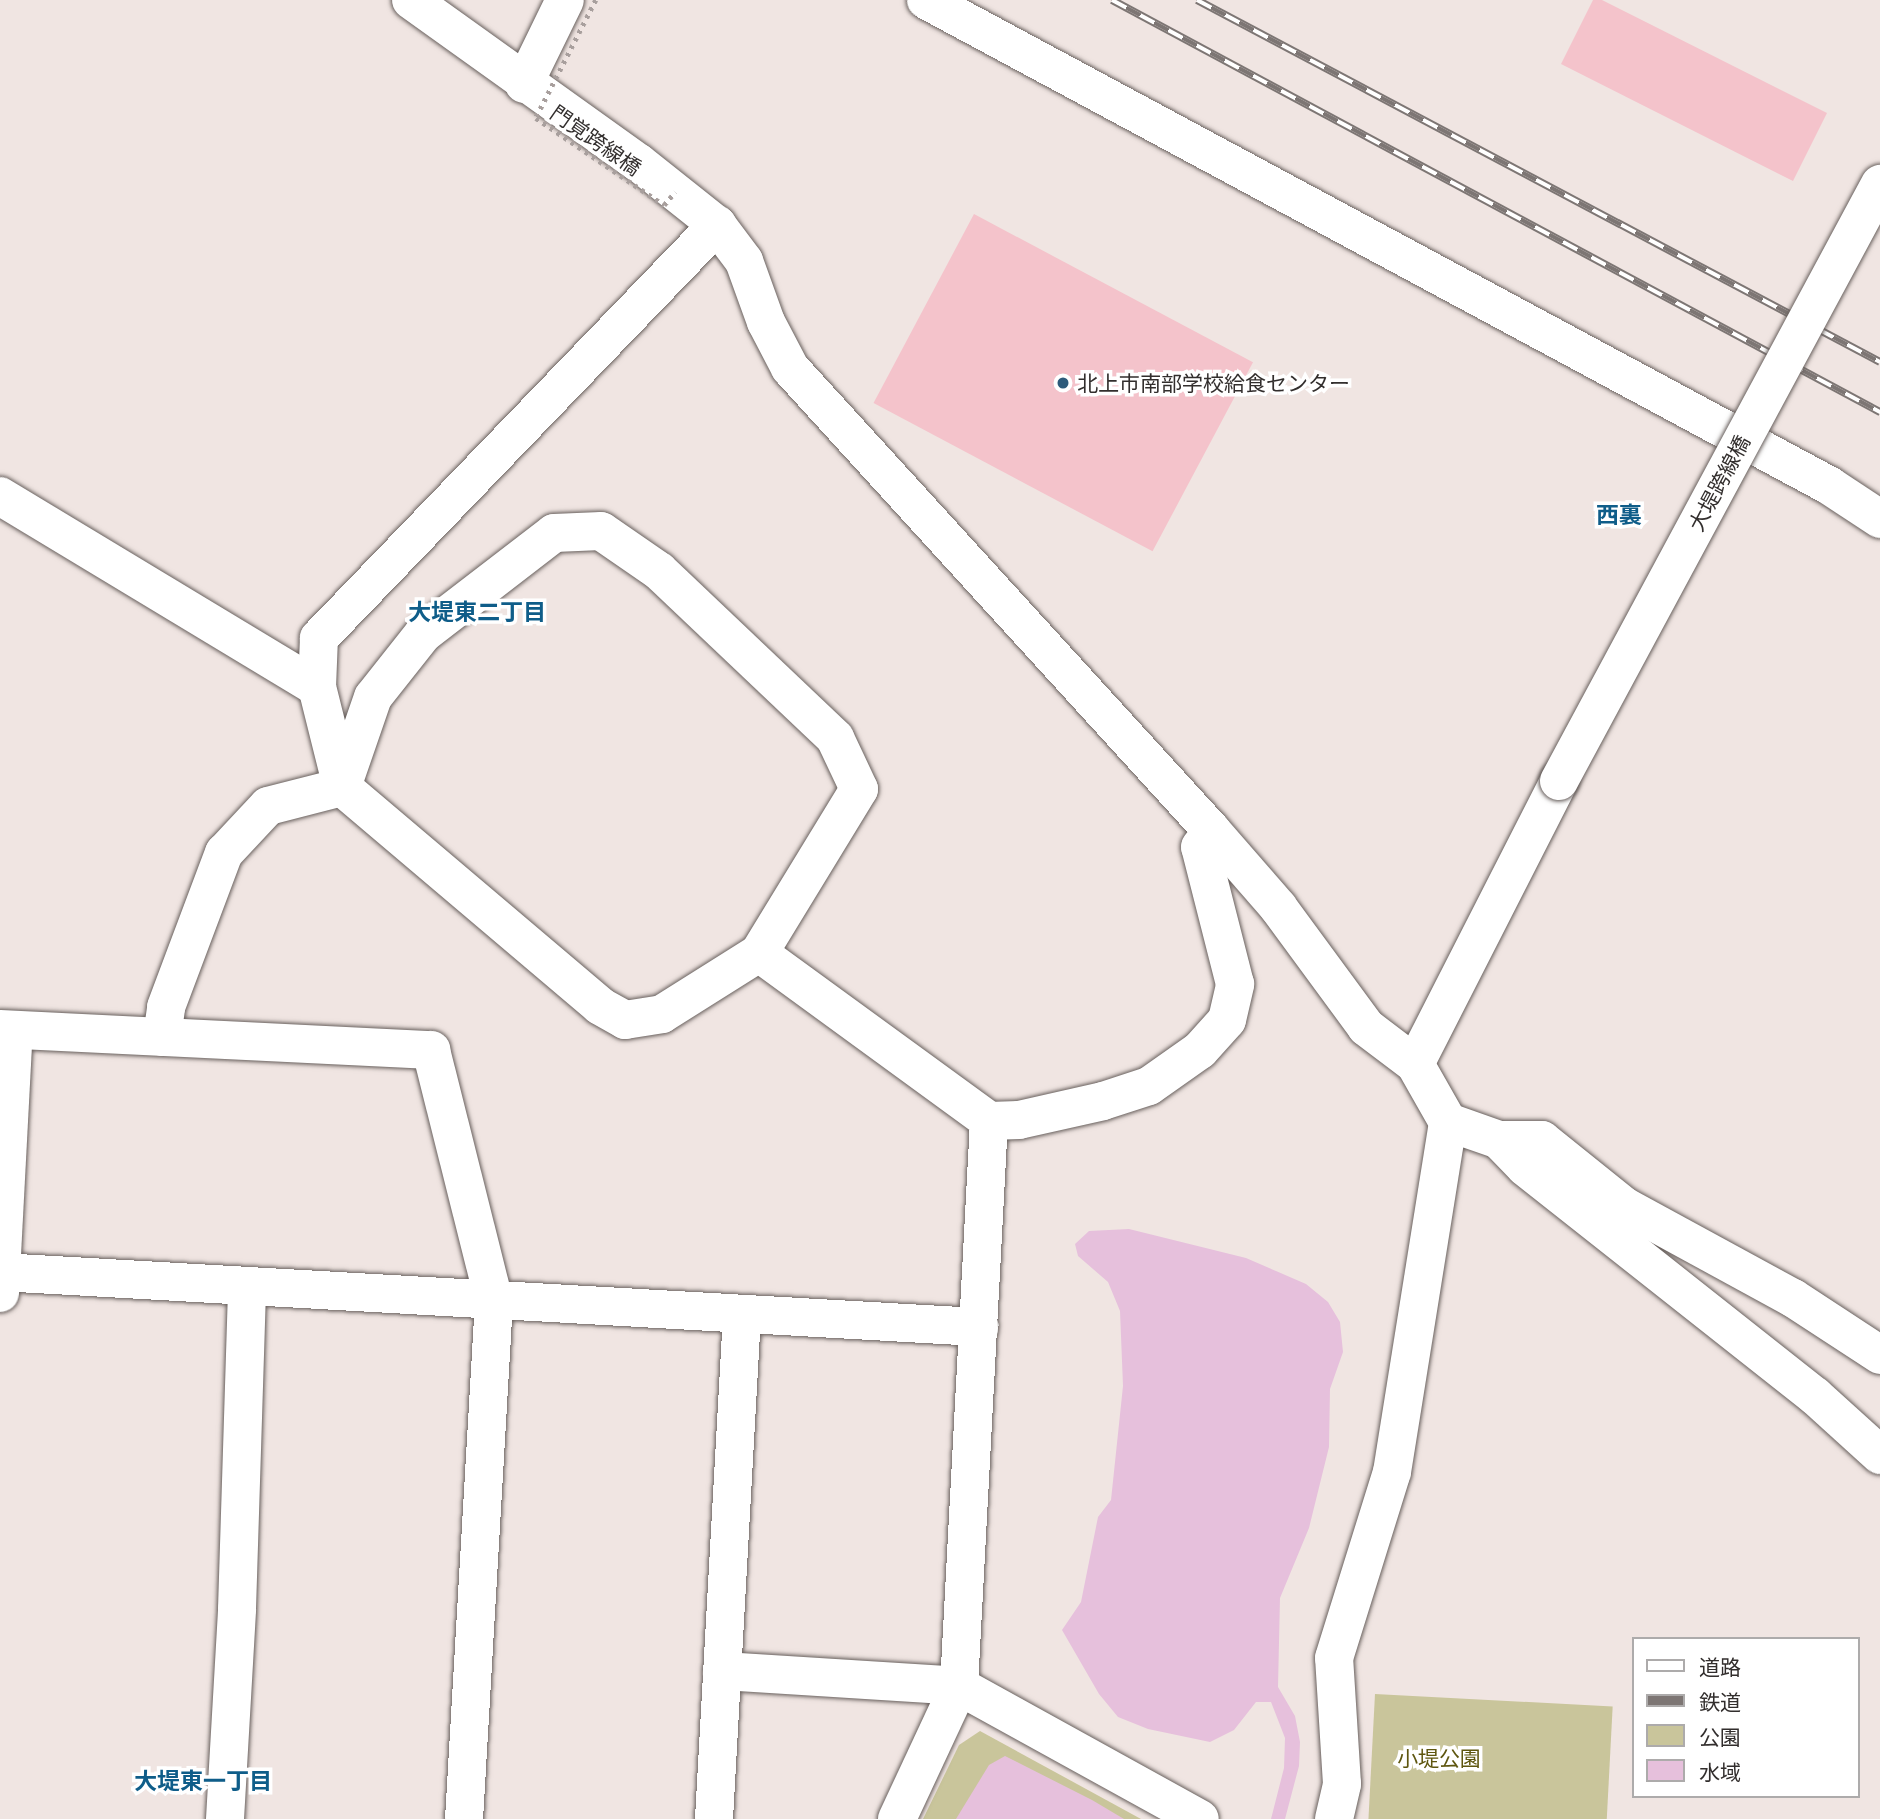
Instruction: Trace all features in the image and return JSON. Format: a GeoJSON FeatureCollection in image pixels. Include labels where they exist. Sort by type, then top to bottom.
{"type":"FeatureCollection","features":[{"type":"Feature","properties":{"kind":"street"},"geometry":{"type":"LineString","coordinates":[[411,0],[717,225],[744,261],[766,322],[790,368],[1212,831],[1278,907],[1366,1027],[1415,1064],[1448,1122],[1392,1472],[1334,1658],[1342,1784],[1334,1819]]}},
{"type":"Feature","properties":{"kind":"street"},"geometry":{"type":"LineString","coordinates":[[524,84],[565,0]]}},
{"type":"Feature","properties":{"kind":"street"},"geometry":{"type":"LineString","coordinates":[[926,0],[1830,486],[1880,519]]}},
{"type":"Feature","properties":{"kind":"street","name":"大堤跨線橋"},"geometry":{"type":"LineString","coordinates":[[1415,1064],[1559,781],[1880,184]]}},
{"type":"Feature","properties":{"kind":"street"},"geometry":{"type":"LineString","coordinates":[[342,787],[373,697],[422,634],[554,533],[601,531],[659,571],[835,738],[859,789],[759,953],[662,1014],[625,1020],[600,1006],[342,787],[317,687],[320,638],[717,225]]}},
{"type":"Feature","properties":{"kind":"street"},"geometry":{"type":"LineString","coordinates":[[0,496],[317,687]]}},
{"type":"Feature","properties":{"kind":"street"},"geometry":{"type":"LineString","coordinates":[[162,1037],[166,1007],[224,853],[268,806],[342,787]]}},
{"type":"Feature","properties":{"kind":"street"},"geometry":{"type":"LineString","coordinates":[[759,953],[989,1121],[1019,1120],[1149,1086],[1200,1050],[1227,1020],[1235,984],[1200,847],[1212,831]]}},
{"type":"Feature","properties":{"kind":"street"},"geometry":{"type":"LineString","coordinates":[[464,1819],[494,1301],[431,1050],[7,1030],[0,1279],[247,1286],[494,1301],[742,1315],[979,1326]]}},
{"type":"Feature","properties":{"kind":"street"},"geometry":{"type":"LineString","coordinates":[[897,1819],[959,1686],[989,1121]]}},
{"type":"Feature","properties":{"kind":"street"},"geometry":{"type":"LineString","coordinates":[[1448,1122],[1499,1140],[1542,1140],[1625,1206],[1793,1298],[1880,1354]]}},
{"type":"Feature","properties":{"kind":"street"},"geometry":{"type":"LineString","coordinates":[[1499,1140],[1525,1167],[1815,1396],[1880,1455]]}},
{"type":"Feature","properties":{"kind":"street"},"geometry":{"type":"LineString","coordinates":[[225,1819],[237,1609],[247,1286]]}},
{"type":"Feature","properties":{"kind":"street"},"geometry":{"type":"LineString","coordinates":[[714,1819],[742,1315]]}},
{"type":"Feature","properties":{"kind":"street"},"geometry":{"type":"LineString","coordinates":[[722,1671],[959,1686],[1200,1819]]}},
{"type":"Feature","properties":{"kind":"path","name":"門覚跨線橋"},"geometry":{"type":"LineString","coordinates":[[596,0],[536,118],[664,205],[675,192]]}},
{"type":"Feature","properties":{"kind":"green space","name":"小堤公園"},"geometry":{"type":"Polygon","coordinates":[[[1375,1694],[1613,1706],[1607,1819],[1368,1819],[1375,1694]]]}},
{"type":"Feature","properties":{"kind":"green space"},"geometry":{"type":"Polygon","coordinates":[[[980,1731],[1141,1819],[923,1819],[959,1745],[980,1731]]]}},
{"type":"Feature","properties":{"kind":"water"},"geometry":{"type":"Polygon","coordinates":[[[1129,1229],[1246,1258],[1306,1284],[1328,1302],[1340,1322],[1343,1352],[1330,1389],[1329,1447],[1309,1528],[1280,1598],[1278,1687],[1295,1716],[1300,1742],[1299,1766],[1285,1819],[1271,1819],[1284,1768],[1285,1738],[1271,1702],[1256,1702],[1234,1730],[1210,1742],[1148,1729],[1118,1717],[1099,1694],[1062,1630],[1081,1602],[1098,1517],[1111,1500],[1123,1386],[1120,1311],[1108,1282],[1078,1256],[1075,1244],[1089,1231],[1129,1229]]]}},
{"type":"Feature","properties":{"kind":"water"},"geometry":{"type":"Polygon","coordinates":[[[1005,1756],[1124,1819],[956,1819],[989,1765],[1005,1756]]]}},
{"type":"Feature","properties":{"kind":"building"},"geometry":{"type":"Polygon","coordinates":[[[1593,0],[1602,0],[1827,113],[1793,181],[1561,64],[1593,0]]]}},
{"type":"Feature","properties":{"kind":"building","name":"北上市南部学校給食センター"},"geometry":{"type":"Polygon","coordinates":[[[974,214],[1253,362],[1153,551],[874,403],[974,214]]]}},
{"type":"Feature","properties":{"kind":"railway"},"geometry":{"type":"LineString","coordinates":[[1112,0],[1880,412]]}},
{"type":"Feature","properties":{"kind":"railway"},"geometry":{"type":"LineString","coordinates":[[1197,0],[1880,362]]}},
{"type":"Feature","properties":{"kind":"place","name":"北上市南部学校給食センター"},"geometry":{"type":"Point","coordinates":[1063,383]}},
{"type":"Feature","properties":{"kind":"district","name":"西裏"},"geometry":{"type":"Point","coordinates":[1619,514]}},
{"type":"Feature","properties":{"kind":"district","name":"大堤東二丁目"},"geometry":{"type":"Point","coordinates":[477,611]}},
{"type":"Feature","properties":{"kind":"district","name":"大堤東一丁目"},"geometry":{"type":"Point","coordinates":[203,1780]}}]}
